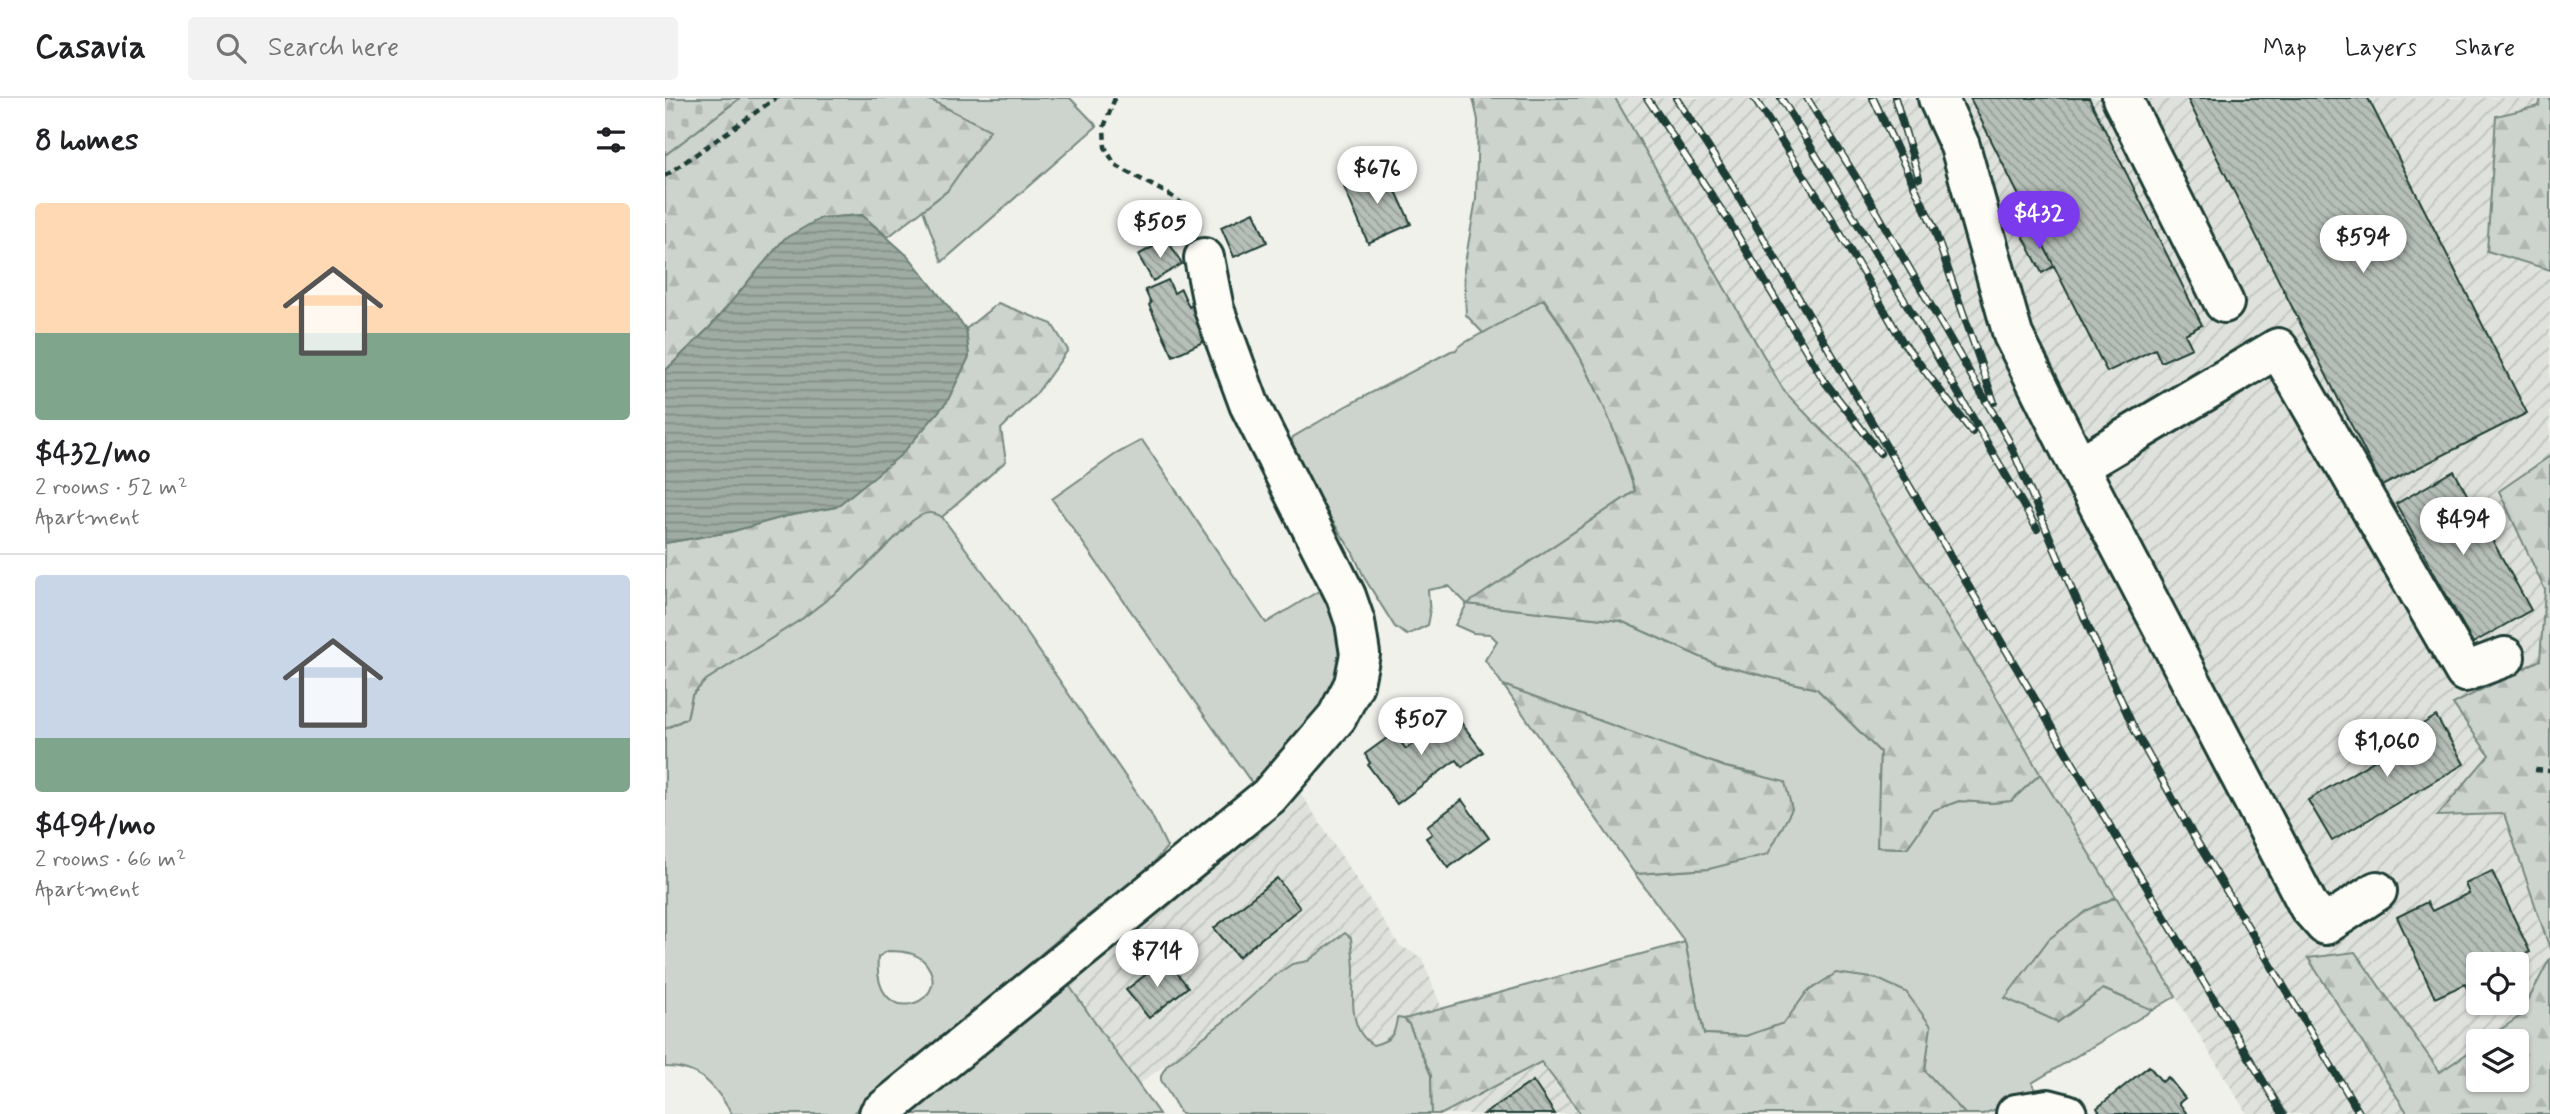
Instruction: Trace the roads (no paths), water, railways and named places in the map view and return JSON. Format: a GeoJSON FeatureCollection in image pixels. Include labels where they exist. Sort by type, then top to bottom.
{"type":"FeatureCollection","features":[{"type":"Feature","properties":{"kind":"street"},"geometry":{"type":"LineString","coordinates":[[1938,98],[1961,146],[2013,335],[2309,907],[2325,925],[2377,891]]}},
{"type":"Feature","properties":{"kind":"street"},"geometry":{"type":"LineString","coordinates":[[2122,98],[2224,303]]}},
{"type":"Feature","properties":{"kind":"street"},"geometry":{"type":"LineString","coordinates":[[879,1114],[1269,796],[1337,717],[1355,684],[1360,654],[1355,622],[1346,596],[1249,404],[1213,309],[1204,258]]}},
{"type":"Feature","properties":{"kind":"street"},"geometry":{"type":"LineString","coordinates":[[2079,466],[2278,348],[2465,672],[2505,657]]}},
{"type":"Feature","properties":{"kind":"street"},"geometry":{"type":"LineString","coordinates":[[2016,1114],[2049,1109],[2067,1114]]}},
{"type":"Feature","properties":{"kind":"railway"},"geometry":{"type":"LineString","coordinates":[[1647,98],[1730,223],[1825,382],[1880,453]]}},
{"type":"Feature","properties":{"kind":"railway"},"geometry":{"type":"LineString","coordinates":[[1676,98],[1728,178],[2283,1114]]}},
{"type":"Feature","properties":{"kind":"railway"},"geometry":{"type":"LineString","coordinates":[[1754,98],[1833,221],[1902,341],[1972,432]]}},
{"type":"Feature","properties":{"kind":"railway"},"geometry":{"type":"LineString","coordinates":[[1781,98],[1906,303],[2037,529]]}},
{"type":"Feature","properties":{"kind":"railway"},"geometry":{"type":"LineString","coordinates":[[1807,98],[1867,195],[2009,441],[2135,731],[2193,835],[2360,1114]]}},
{"type":"Feature","properties":{"kind":"railway"},"geometry":{"type":"LineString","coordinates":[[1873,98],[1933,226],[1994,402]]}},
{"type":"Feature","properties":{"kind":"railway"},"geometry":{"type":"LineString","coordinates":[[1895,98],[1919,178]]}}]}
